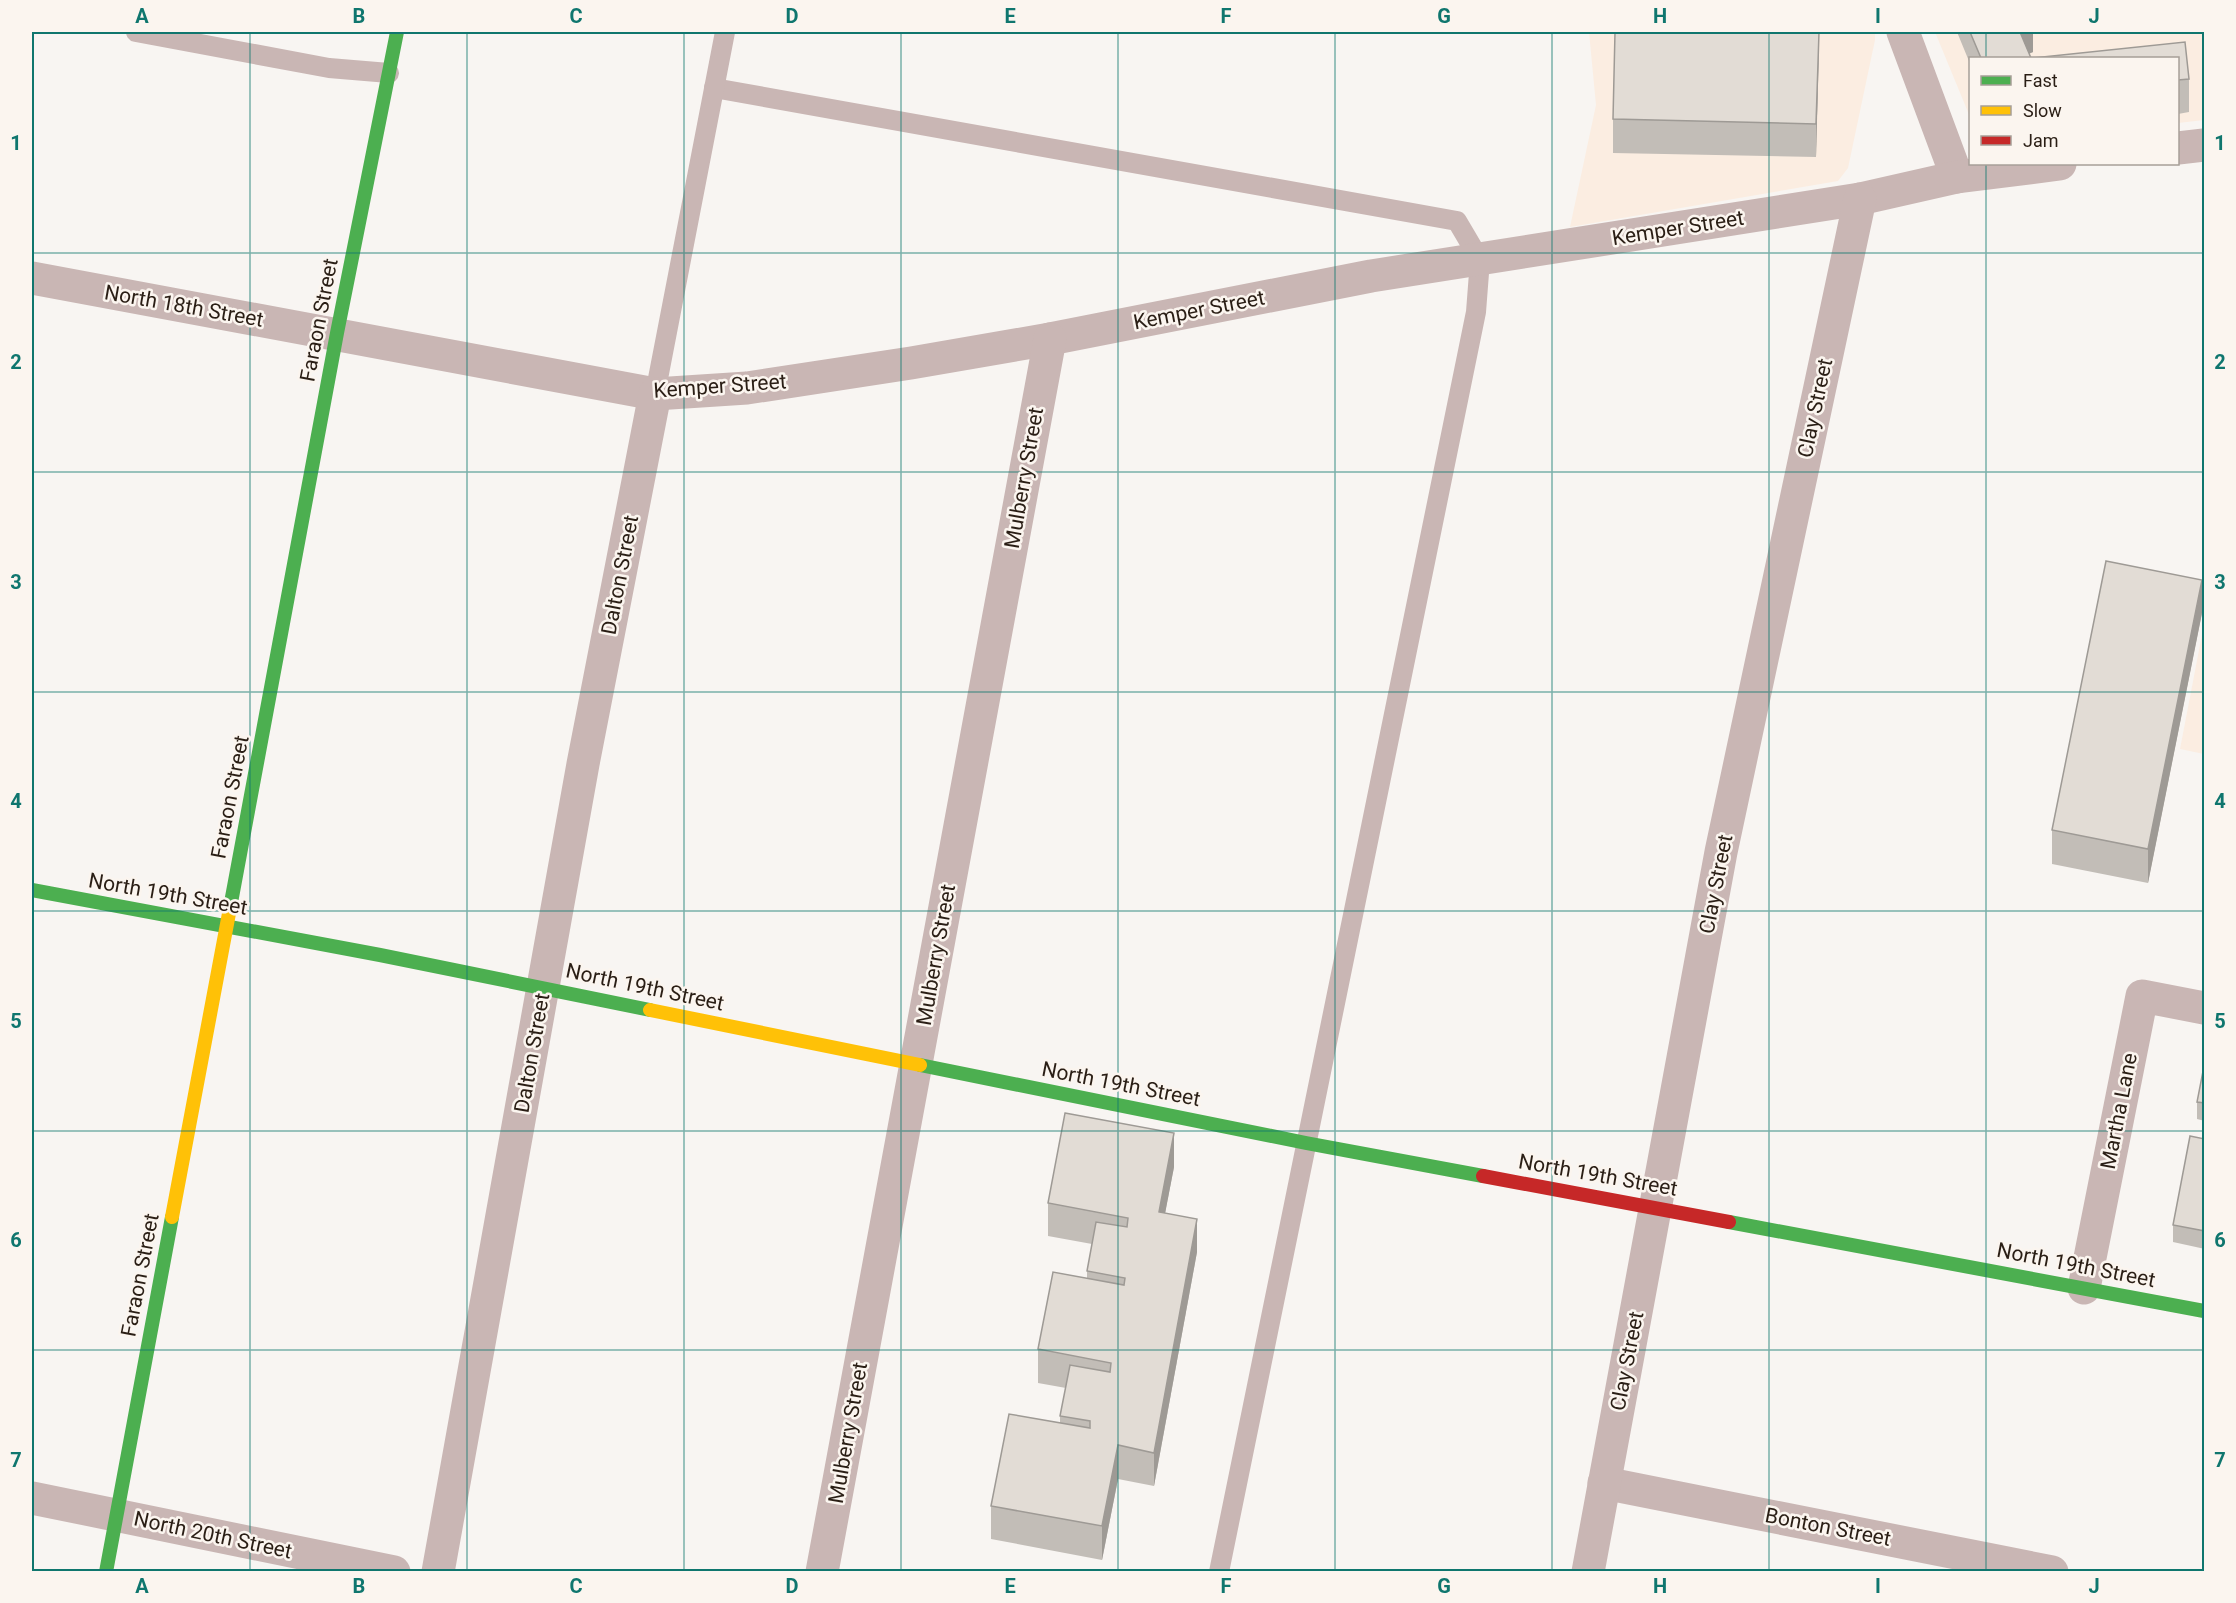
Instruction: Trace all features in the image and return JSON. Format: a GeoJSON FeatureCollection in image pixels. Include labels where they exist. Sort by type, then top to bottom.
{"type":"FeatureCollection","features":[{"type":"Feature","properties":{"kind":"street","name":"Faraon Street"},"geometry":{"type":"LineString","coordinates":[[106,1572],[337,333],[397,32]]}},
{"type":"Feature","properties":{"kind":"street"},"geometry":{"type":"LineString","coordinates":[[1903,32],[1957,177]]}},
{"type":"Feature","properties":{"kind":"street"},"geometry":{"type":"LineString","coordinates":[[2179,148],[2205,145]]}},
{"type":"Feature","properties":{"kind":"street","name":"Kemper Street"},"geometry":{"type":"LineString","coordinates":[[337,333],[655,394],[747,388],[1050,339],[1371,276],[1860,199],[1957,177],[2052,165]]}},
{"type":"Feature","properties":{"kind":"street","name":"Clay Street"},"geometry":{"type":"LineString","coordinates":[[1588,1572],[1721,852],[1860,199]]}},
{"type":"Feature","properties":{"kind":"street","name":"North 18th Street"},"geometry":{"type":"LineString","coordinates":[[32,278],[337,333]]}},
{"type":"Feature","properties":{"kind":"street","name":"Mulberry Street"},"geometry":{"type":"LineString","coordinates":[[822,1572],[1050,339]]}},
{"type":"Feature","properties":{"kind":"street","name":"Dalton Street"},"geometry":{"type":"LineString","coordinates":[[438,1572],[583,764],[655,394]]}},
{"type":"Feature","properties":{"kind":"street","name":"North 19th Street"},"geometry":{"type":"LineString","coordinates":[[32,890],[544,988],[1306,1143],[2205,1311]]}},
{"type":"Feature","properties":{"kind":"street","name":"Martha Lane"},"geometry":{"type":"LineString","coordinates":[[2084,1288],[2142,996],[2205,1008]]}},
{"type":"Feature","properties":{"kind":"street","name":"Bonton Street"},"geometry":{"type":"LineString","coordinates":[[1604,1483],[2052,1572]]}},
{"type":"Feature","properties":{"kind":"street","name":"North 20th Street"},"geometry":{"type":"LineString","coordinates":[[32,1498],[394,1572]]}},
{"type":"Feature","properties":{"kind":"lane"},"geometry":{"type":"LineString","coordinates":[[136,32],[329,68],[389,73]]}},
{"type":"Feature","properties":{"kind":"lane"},"geometry":{"type":"LineString","coordinates":[[655,394],[725,32]]}},
{"type":"Feature","properties":{"kind":"lane"},"geometry":{"type":"LineString","coordinates":[[714,88],[1457,221],[1480,260],[1476,312],[1219,1572]]}},
{"type":"Feature","properties":{"kind":"shaded area"},"geometry":{"type":"Polygon","coordinates":[[[1589,32],[1875,32],[1848,168],[1838,181],[1570,227],[1596,105],[1589,32]]]}},
{"type":"Feature","properties":{"kind":"shaded area"},"geometry":{"type":"Polygon","coordinates":[[[1935,32],[2204,32],[2204,120],[2179,123],[2179,57],[1969,57],[1969,115],[1935,32]]]}},
{"type":"Feature","properties":{"kind":"shaded area"},"geometry":{"type":"Polygon","coordinates":[[[2204,624],[2204,754],[2180,749],[2204,624]]]}},
{"type":"Feature","properties":{"kind":"building"},"geometry":{"type":"Polygon","coordinates":[[[1615,32],[1819,32],[1816,124],[1613,119],[1615,32]]]}},
{"type":"Feature","properties":{"kind":"building"},"geometry":{"type":"Polygon","coordinates":[[[1970,32],[2020,32],[2031,57],[1981,57],[1970,32]]]}},
{"type":"Feature","properties":{"kind":"building"},"geometry":{"type":"Polygon","coordinates":[[[2185,42],[2189,79],[2179,80],[2179,57],[2042,57],[2185,42]]]}},
{"type":"Feature","properties":{"kind":"building"},"geometry":{"type":"Polygon","coordinates":[[[2106,561],[2202,580],[2148,849],[2052,830],[2106,561]]]}},
{"type":"Feature","properties":{"kind":"building"},"geometry":{"type":"Polygon","coordinates":[[[2205,1061],[2205,1103],[2197,1102],[2205,1061]]]}},
{"type":"Feature","properties":{"kind":"building"},"geometry":{"type":"Polygon","coordinates":[[[1065,1113],[1174,1133],[1159,1212],[1197,1219],[1154,1453],[1118,1445],[1102,1526],[991,1506],[1009,1414],[1090,1428],[1090,1421],[1060,1416],[1070,1365],[1110,1372],[1111,1363],[1038,1349],[1053,1272],[1124,1285],[1125,1278],[1087,1271],[1096,1222],[1127,1227],[1128,1218],[1048,1203],[1065,1113]]]}},
{"type":"Feature","properties":{"kind":"building"},"geometry":{"type":"Polygon","coordinates":[[[2190,1136],[2205,1139],[2205,1231],[2173,1225],[2190,1136]]]}},
{"type":"Feature","properties":{"kind":"traffic: fast"},"geometry":{"type":"LineString","coordinates":[[230,908],[337,333],[397,32]]}},
{"type":"Feature","properties":{"kind":"traffic: fast"},"geometry":{"type":"LineString","coordinates":[[32,890],[380,955],[650,1010]]}},
{"type":"Feature","properties":{"kind":"traffic: fast"},"geometry":{"type":"LineString","coordinates":[[920,1065],[1306,1143],[1483,1176]]}},
{"type":"Feature","properties":{"kind":"traffic: fast"},"geometry":{"type":"LineString","coordinates":[[106,1572],[172,1217]]}},
{"type":"Feature","properties":{"kind":"traffic: fast"},"geometry":{"type":"LineString","coordinates":[[1729,1222],[2204,1311]]}},
{"type":"Feature","properties":{"kind":"traffic: slow"},"geometry":{"type":"LineString","coordinates":[[172,1217],[230,908]]}},
{"type":"Feature","properties":{"kind":"traffic: slow"},"geometry":{"type":"LineString","coordinates":[[650,1010],[920,1065]]}},
{"type":"Feature","properties":{"kind":"traffic: jam"},"geometry":{"type":"LineString","coordinates":[[1483,1176],[1729,1222]]}}]}
